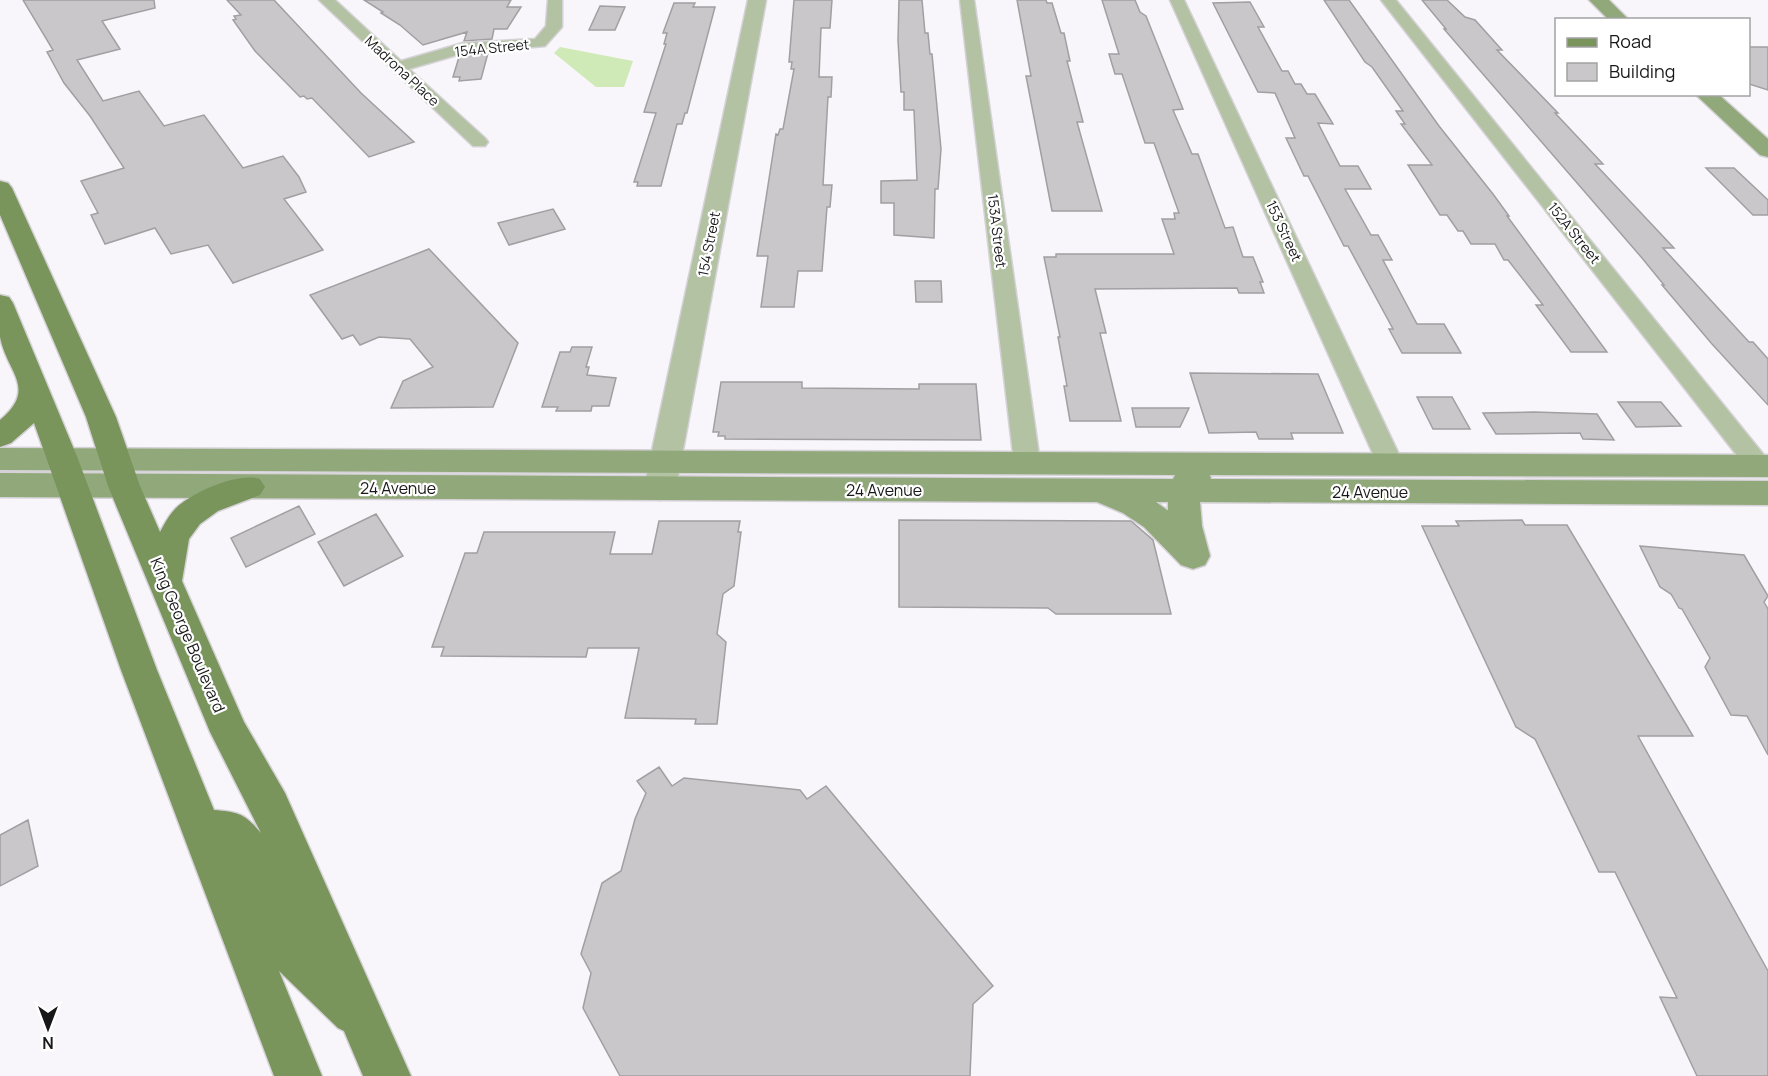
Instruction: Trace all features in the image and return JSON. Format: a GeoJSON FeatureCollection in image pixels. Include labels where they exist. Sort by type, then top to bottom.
{"type":"FeatureCollection","features":[{"type":"Feature","properties":{"kind":"main road"},"geometry":{"type":"LineString","coordinates":[[1598,0],[1618,18]]}},
{"type":"Feature","properties":{"kind":"main road"},"geometry":{"type":"LineString","coordinates":[[1707,96],[1768,150]]}},
{"type":"Feature","properties":{"kind":"main road","name":"King George Boulevard"},"geometry":{"type":"LineString","coordinates":[[0,189],[10,235],[101,417],[119,473],[229,732],[271,807],[387,1076]]}},
{"type":"Feature","properties":{"kind":"main road"},"geometry":{"type":"LineString","coordinates":[[0,303],[67,472],[139,670],[298,1076]]}},
{"type":"Feature","properties":{"kind":"main road"},"geometry":{"type":"LineString","coordinates":[[0,436],[27,413],[34,390]]}},
{"type":"Feature","properties":{"kind":"main road","name":"24 Avenue"},"geometry":{"type":"LineString","coordinates":[[0,459],[67,472],[663,475],[1093,491],[1184,491],[1765,475]]}},
{"type":"Feature","properties":{"kind":"main road","name":"24 Avenue"},"geometry":{"type":"LineString","coordinates":[[119,473],[249,487],[1027,462],[1390,464],[1765,475]]}},
{"type":"Feature","properties":{"kind":"main road"},"geometry":{"type":"LineString","coordinates":[[1093,491],[1122,498],[1152,514],[1193,556],[1182,511],[1184,491],[1189,477],[1217,477],[1293,463]]}},
{"type":"Feature","properties":{"kind":"main road","name":"24 Avenue"},"geometry":{"type":"LineString","coordinates":[[0,485],[67,472]]}},
{"type":"Feature","properties":{"kind":"main road"},"geometry":{"type":"LineString","coordinates":[[165,580],[174,534],[191,513],[209,500],[249,487]]}},
{"type":"Feature","properties":{"kind":"main road"},"geometry":{"type":"LineString","coordinates":[[202,829],[233,831],[251,852],[289,949],[363,1020]]}},
{"type":"Feature","properties":{"kind":"street","name":"Madrona Place"},"geometry":{"type":"LineString","coordinates":[[326,0],[479,142]]}},
{"type":"Feature","properties":{"kind":"street","name":"154A Street"},"geometry":{"type":"LineString","coordinates":[[398,67],[463,48],[540,43],[554,27],[555,0]]}},
{"type":"Feature","properties":{"kind":"street","name":"154 Street"},"geometry":{"type":"LineString","coordinates":[[663,475],[757,0]]}},
{"type":"Feature","properties":{"kind":"street","name":"153A Street"},"geometry":{"type":"LineString","coordinates":[[967,0],[1027,462]]}},
{"type":"Feature","properties":{"kind":"street","name":"153 Street"},"geometry":{"type":"LineString","coordinates":[[1177,0],[1390,464]]}},
{"type":"Feature","properties":{"kind":"street","name":"152A Street"},"geometry":{"type":"LineString","coordinates":[[1388,0],[1765,475]]}},
{"type":"Feature","properties":{"kind":"green space"},"geometry":{"type":"Polygon","coordinates":[[[560,47],[633,61],[624,87],[596,87],[554,53],[560,47]]]}},
{"type":"Feature","properties":{"kind":"building"},"geometry":{"type":"Polygon","coordinates":[[[23,0],[154,0],[155,8],[102,21],[120,49],[77,60],[103,101],[139,91],[164,126],[204,115],[243,168],[283,156],[299,177],[306,192],[284,199],[323,250],[233,283],[208,245],[171,254],[155,228],[105,244],[91,215],[98,213],[81,181],[124,168],[90,116],[64,83],[47,52],[53,50],[23,0]]]}},
{"type":"Feature","properties":{"kind":"building"},"geometry":{"type":"Polygon","coordinates":[[[227,0],[274,0],[361,93],[414,142],[369,157],[312,98],[300,97],[255,51],[233,20],[236,19],[234,16],[241,15],[227,0]]]}},
{"type":"Feature","properties":{"kind":"building"},"geometry":{"type":"Polygon","coordinates":[[[364,0],[511,0],[507,7],[521,7],[507,29],[494,29],[492,39],[464,41],[467,32],[423,45],[400,25],[381,13],[383,12],[364,0]]]}},
{"type":"Feature","properties":{"kind":"building"},"geometry":{"type":"Polygon","coordinates":[[[794,0],[832,0],[830,28],[821,28],[819,77],[832,77],[831,97],[828,97],[823,185],[832,185],[830,207],[827,207],[822,271],[798,271],[794,307],[761,307],[768,256],[757,256],[776,134],[778,135],[780,129],[783,129],[794,69],[791,69],[792,62],[789,62],[794,0]]]}},
{"type":"Feature","properties":{"kind":"building"},"geometry":{"type":"Polygon","coordinates":[[[899,0],[922,0],[925,33],[928,33],[930,54],[932,54],[941,149],[938,189],[935,189],[934,238],[894,235],[894,203],[881,203],[881,181],[917,180],[914,110],[904,110],[904,92],[901,92],[898,40],[899,0]]]}},
{"type":"Feature","properties":{"kind":"building"},"geometry":{"type":"Polygon","coordinates":[[[1017,0],[1046,0],[1047,3],[1052,3],[1061,33],[1064,33],[1070,61],[1067,61],[1083,122],[1077,122],[1102,211],[1052,211],[1026,76],[1031,76],[1017,0]]]}},
{"type":"Feature","properties":{"kind":"building"},"geometry":{"type":"Polygon","coordinates":[[[1102,0],[1135,0],[1140,12],[1146,16],[1183,109],[1173,110],[1192,154],[1198,154],[1225,228],[1233,227],[1243,257],[1253,257],[1263,282],[1260,282],[1264,293],[1239,293],[1237,288],[1095,289],[1106,333],[1100,333],[1121,421],[1070,421],[1064,386],[1067,386],[1058,337],[1060,337],[1044,257],[1056,257],[1056,254],[1174,254],[1162,219],[1175,219],[1174,213],[1179,213],[1154,143],[1145,143],[1122,74],[1115,74],[1109,54],[1119,54],[1102,0]]]}},
{"type":"Feature","properties":{"kind":"building"},"geometry":{"type":"Polygon","coordinates":[[[1324,0],[1349,0],[1439,126],[1493,194],[1607,352],[1571,352],[1536,305],[1543,305],[1508,260],[1504,260],[1495,244],[1471,244],[1463,231],[1458,231],[1447,215],[1440,215],[1408,165],[1432,165],[1401,124],[1405,124],[1396,111],[1403,111],[1372,67],[1365,62],[1324,0]]]}},
{"type":"Feature","properties":{"kind":"building"},"geometry":{"type":"Polygon","coordinates":[[[1422,0],[1447,0],[1465,17],[1475,20],[1502,50],[1497,50],[1603,164],[1595,164],[1674,248],[1663,248],[1749,342],[1753,342],[1768,359],[1768,405],[1712,344],[1642,258],[1444,29],[1446,29],[1422,0]]]}},
{"type":"Feature","properties":{"kind":"building"},"geometry":{"type":"Polygon","coordinates":[[[1250,2],[1264,27],[1258,27],[1282,71],[1288,71],[1295,84],[1301,84],[1307,94],[1315,94],[1333,124],[1318,123],[1340,166],[1358,166],[1371,189],[1345,189],[1371,235],[1378,235],[1392,260],[1383,260],[1417,324],[1444,324],[1461,353],[1402,353],[1389,329],[1393,329],[1348,246],[1344,246],[1308,176],[1304,176],[1286,138],[1295,138],[1275,93],[1258,92],[1213,3],[1250,2]]]}},
{"type":"Feature","properties":{"kind":"building"},"geometry":{"type":"Polygon","coordinates":[[[674,3],[695,3],[693,7],[715,7],[687,113],[685,113],[682,124],[677,124],[661,186],[637,186],[638,182],[634,182],[656,113],[644,112],[666,44],[664,44],[667,33],[663,33],[674,3]]]}},
{"type":"Feature","properties":{"kind":"building"},"geometry":{"type":"Polygon","coordinates":[[[600,6],[625,7],[615,30],[589,30],[600,6]]]}},
{"type":"Feature","properties":{"kind":"building"},"geometry":{"type":"Polygon","coordinates":[[[1750,47],[1768,47],[1768,90],[1750,84],[1750,47]]]}},
{"type":"Feature","properties":{"kind":"building"},"geometry":{"type":"Polygon","coordinates":[[[488,53],[481,79],[459,81],[460,77],[453,77],[459,57],[488,53]]]}},
{"type":"Feature","properties":{"kind":"building"},"geometry":{"type":"Polygon","coordinates":[[[1706,168],[1734,168],[1768,200],[1768,215],[1753,215],[1706,168]]]}},
{"type":"Feature","properties":{"kind":"building"},"geometry":{"type":"Polygon","coordinates":[[[553,209],[565,229],[509,245],[498,223],[553,209]]]}},
{"type":"Feature","properties":{"kind":"building"},"geometry":{"type":"Polygon","coordinates":[[[429,249],[518,343],[493,407],[391,408],[403,381],[433,367],[410,339],[379,337],[360,345],[353,335],[342,339],[310,295],[429,249]]]}},
{"type":"Feature","properties":{"kind":"building"},"geometry":{"type":"Polygon","coordinates":[[[915,281],[941,281],[942,302],[916,302],[915,281]]]}},
{"type":"Feature","properties":{"kind":"building"},"geometry":{"type":"Polygon","coordinates":[[[572,347],[592,347],[586,367],[589,367],[587,375],[616,378],[609,406],[592,406],[591,411],[556,411],[558,407],[542,407],[560,352],[570,352],[572,347]]]}},
{"type":"Feature","properties":{"kind":"building"},"geometry":{"type":"Polygon","coordinates":[[[1190,373],[1318,374],[1343,433],[1291,433],[1293,439],[1259,439],[1256,432],[1209,433],[1190,373]]]}},
{"type":"Feature","properties":{"kind":"building"},"geometry":{"type":"Polygon","coordinates":[[[721,382],[802,382],[802,388],[919,389],[919,384],[976,384],[981,440],[725,439],[725,436],[718,436],[719,432],[713,432],[721,382]]]}},
{"type":"Feature","properties":{"kind":"building"},"geometry":{"type":"Polygon","coordinates":[[[1417,397],[1452,397],[1470,429],[1433,429],[1417,397]]]}},
{"type":"Feature","properties":{"kind":"building"},"geometry":{"type":"Polygon","coordinates":[[[1618,402],[1661,402],[1681,426],[1636,427],[1618,402]]]}},
{"type":"Feature","properties":{"kind":"building"},"geometry":{"type":"Polygon","coordinates":[[[1132,408],[1189,408],[1180,427],[1136,427],[1132,408]]]}},
{"type":"Feature","properties":{"kind":"building"},"geometry":{"type":"Polygon","coordinates":[[[1483,413],[1597,414],[1614,440],[1583,439],[1580,433],[1496,434],[1483,413]]]}},
{"type":"Feature","properties":{"kind":"building"},"geometry":{"type":"Polygon","coordinates":[[[299,506],[315,534],[246,567],[231,538],[299,506]]]}},
{"type":"Feature","properties":{"kind":"building"},"geometry":{"type":"Polygon","coordinates":[[[376,514],[403,556],[344,586],[318,542],[376,514]]]}},
{"type":"Feature","properties":{"kind":"building"},"geometry":{"type":"Polygon","coordinates":[[[899,520],[1131,521],[1153,540],[1171,614],[1056,614],[1048,608],[899,607],[899,520]]]}},
{"type":"Feature","properties":{"kind":"building"},"geometry":{"type":"Polygon","coordinates":[[[1522,520],[1525,525],[1567,525],[1693,736],[1638,736],[1768,971],[1768,1076],[1697,1076],[1660,997],[1677,998],[1615,872],[1599,872],[1535,739],[1516,727],[1422,526],[1459,526],[1456,521],[1522,520]]]}},
{"type":"Feature","properties":{"kind":"building"},"geometry":{"type":"Polygon","coordinates":[[[659,521],[740,521],[738,532],[741,532],[734,586],[723,594],[717,634],[726,642],[717,724],[695,724],[696,719],[625,718],[639,648],[588,648],[586,657],[441,656],[444,647],[432,647],[465,553],[477,553],[484,532],[615,532],[610,554],[652,554],[659,521]]]}},
{"type":"Feature","properties":{"kind":"building"},"geometry":{"type":"Polygon","coordinates":[[[1640,546],[1744,555],[1768,596],[1764,602],[1768,609],[1768,755],[1747,716],[1731,715],[1705,667],[1710,658],[1682,609],[1679,608],[1671,594],[1660,587],[1640,546]]]}},
{"type":"Feature","properties":{"kind":"building"},"geometry":{"type":"Polygon","coordinates":[[[659,767],[672,786],[684,778],[800,790],[807,799],[826,786],[993,986],[973,1004],[970,1076],[620,1076],[583,1008],[591,973],[581,954],[602,883],[621,871],[635,819],[646,793],[637,781],[659,767]]]}},
{"type":"Feature","properties":{"kind":"building"},"geometry":{"type":"Polygon","coordinates":[[[28,820],[38,866],[0,886],[0,835],[28,820]]]}}]}
